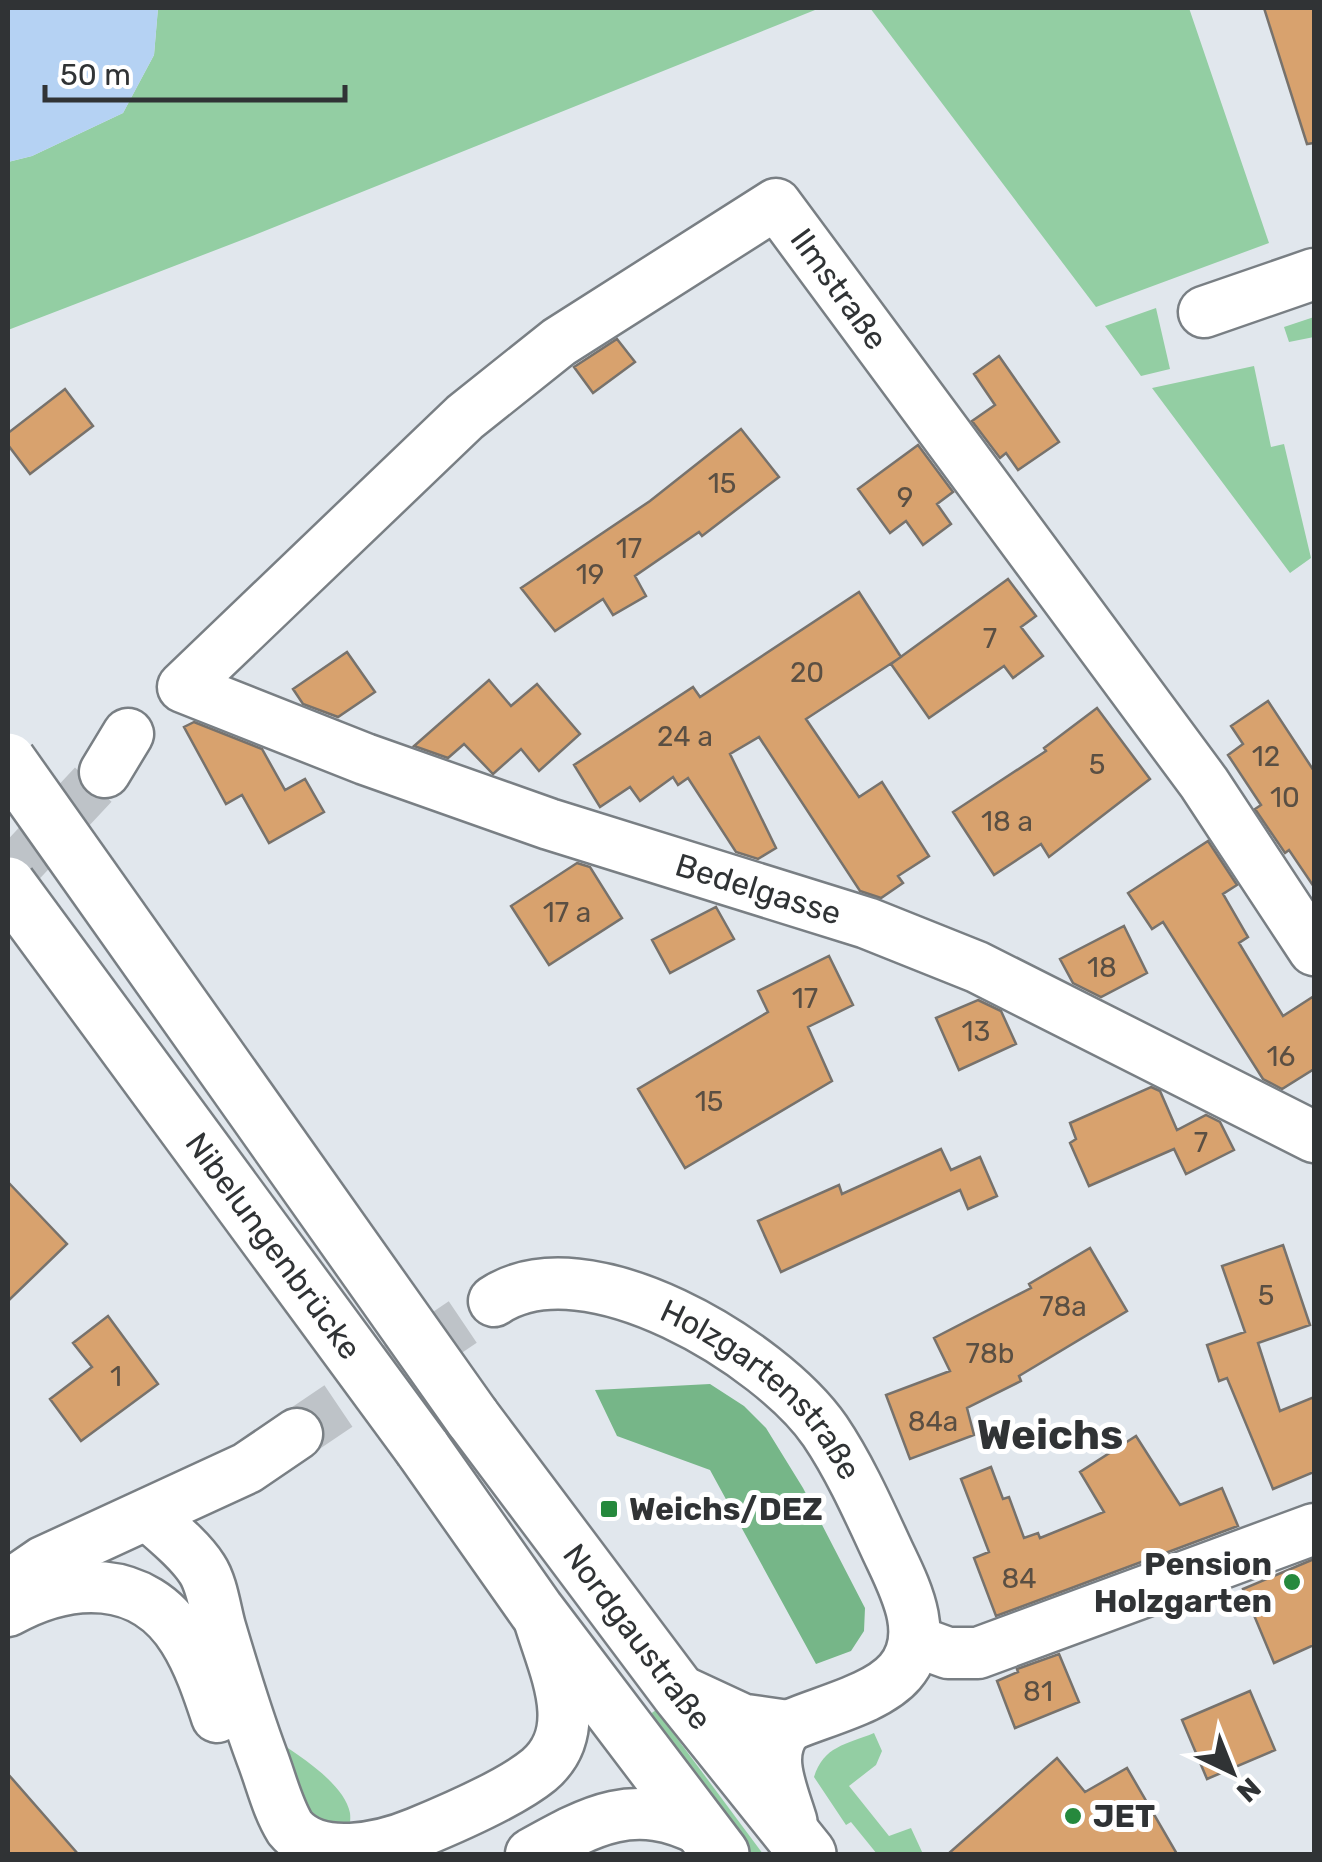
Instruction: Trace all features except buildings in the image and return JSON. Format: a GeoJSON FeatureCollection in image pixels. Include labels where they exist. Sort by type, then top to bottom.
{"type":"FeatureCollection","features":[{"type":"Feature","properties":{"kind":"main road","name":"Nibelungenbrücke"},"geometry":{"type":"LineString","coordinates":[[8,760],[472,1417]]}},
{"type":"Feature","properties":{"kind":"main road","name":"Nibelungenbrücke"},"geometry":{"type":"LineString","coordinates":[[8,885],[422,1448],[536,1610]]}},
{"type":"Feature","properties":{"kind":"main road","name":"Nordgaustraße"},"geometry":{"type":"LineString","coordinates":[[472,1417],[679,1693],[800,1844]]}},
{"type":"Feature","properties":{"kind":"main road","name":"Nordgaustraße"},"geometry":{"type":"LineString","coordinates":[[536,1610],[712,1843]]}},
{"type":"Feature","properties":{"kind":"main road"},"geometry":{"type":"LineString","coordinates":[[679,1693],[742,1722],[784,1728],[774,1749],[773,1766],[800,1844]]}},
{"type":"Feature","properties":{"kind":"street","name":"Ilmstraße"},"geometry":{"type":"LineString","coordinates":[[183,687],[465,417],[560,342],[776,204],[1204,784],[1314,950]]}},
{"type":"Feature","properties":{"kind":"street"},"geometry":{"type":"LineString","coordinates":[[1204,312],[1314,274]]}},
{"type":"Feature","properties":{"kind":"street","name":"Bedelgasse"},"geometry":{"type":"LineString","coordinates":[[183,687],[549,824],[867,923],[977,967],[1314,1136]]}},
{"type":"Feature","properties":{"kind":"street","name":"Holzgartenstraße"},"geometry":{"type":"LineString","coordinates":[[494,1301],[525,1287],[550,1285],[624,1295],[684,1317],[726,1340],[771,1375],[824,1428],[865,1500],[909,1598],[915,1641]]}},
{"type":"Feature","properties":{"kind":"street"},"geometry":{"type":"LineString","coordinates":[[8,1586],[43,1562],[236,1474],[298,1434]]}},
{"type":"Feature","properties":{"kind":"street"},"geometry":{"type":"LineString","coordinates":[[204,1570],[236,1474]]}},
{"type":"Feature","properties":{"kind":"street"},"geometry":{"type":"LineString","coordinates":[[148,1515],[204,1570],[240,1697],[283,1814],[297,1836],[339,1853],[363,1850],[430,1828],[535,1773],[561,1744],[564,1722],[554,1668],[536,1610]]}},
{"type":"Feature","properties":{"kind":"street"},"geometry":{"type":"LineString","coordinates":[[784,1728],[879,1690],[901,1671],[915,1641],[948,1654],[978,1653],[1314,1529]]}},
{"type":"Feature","properties":{"kind":"street"},"geometry":{"type":"LineString","coordinates":[[8,1611],[51,1594],[89,1586],[122,1590],[146,1599],[164,1613],[184,1639],[200,1670],[268,1854]]}},
{"type":"Feature","properties":{"kind":"street"},"geometry":{"type":"LineString","coordinates":[[531,1854],[593,1823],[629,1813],[678,1818],[712,1843]]}},
{"type":"Feature","properties":{"kind":"green space"},"geometry":{"type":"Polygon","coordinates":[[[158,8],[820,8],[8,330],[8,162],[32,156],[123,113],[154,55],[158,8]]]}},
{"type":"Feature","properties":{"kind":"green space"},"geometry":{"type":"Polygon","coordinates":[[[870,8],[1189,8],[1269,243],[1096,307],[870,8]]]}},
{"type":"Feature","properties":{"kind":"green space"},"geometry":{"type":"Polygon","coordinates":[[[1156,308],[1170,369],[1141,376],[1105,326],[1156,308]]]}},
{"type":"Feature","properties":{"kind":"green space"},"geometry":{"type":"Polygon","coordinates":[[[1314,317],[1314,337],[1289,342],[1284,327],[1314,317]]]}},
{"type":"Feature","properties":{"kind":"green space"},"geometry":{"type":"Polygon","coordinates":[[[1254,366],[1271,447],[1284,444],[1311,558],[1290,573],[1152,388],[1254,366]]]}},
{"type":"Feature","properties":{"kind":"green space"},"geometry":{"type":"Polygon","coordinates":[[[710,1384],[744,1406],[766,1428],[803,1488],[865,1608],[864,1631],[851,1651],[816,1664],[710,1470],[617,1436],[595,1390],[710,1384]]]}},
{"type":"Feature","properties":{"kind":"green space"},"geometry":{"type":"Polygon","coordinates":[[[656,1710],[763,1854],[742,1854],[643,1719],[656,1710]]]}},
{"type":"Feature","properties":{"kind":"green space"},"geometry":{"type":"Polygon","coordinates":[[[874,1733],[882,1751],[876,1765],[849,1786],[889,1836],[911,1828],[923,1854],[877,1854],[851,1822],[846,1825],[814,1777],[830,1753],[874,1733]]]}},
{"type":"Feature","properties":{"kind":"green space"},"geometry":{"type":"Polygon","coordinates":[[[269,1736],[317,1769],[338,1790],[350,1813],[349,1837],[302,1817],[269,1736]]]}},
{"type":"Feature","properties":{"kind":"water"},"geometry":{"type":"Polygon","coordinates":[[[8,8],[158,8],[154,55],[123,113],[32,156],[8,162],[8,8]]]}},
{"type":"Feature","properties":{"kind":"tunnel"},"geometry":{"type":"LineString","coordinates":[[8,876],[105,772]]}},
{"type":"Feature","properties":{"kind":"tunnel"},"geometry":{"type":"LineString","coordinates":[[297,1434],[494,1301]]}},
{"type":"Feature","properties":{"kind":"place","name":"Weichs/DEZ"},"geometry":{"type":"Point","coordinates":[609,1509]}},
{"type":"Feature","properties":{"kind":"place","name":"Pension Holzgarten"},"geometry":{"type":"Point","coordinates":[1292,1582]}},
{"type":"Feature","properties":{"kind":"place","name":"JET"},"geometry":{"type":"Point","coordinates":[1073,1816]}},
{"type":"Feature","properties":{"kind":"district","name":"Weichs"},"geometry":{"type":"Point","coordinates":[1050,1435]}}]}
